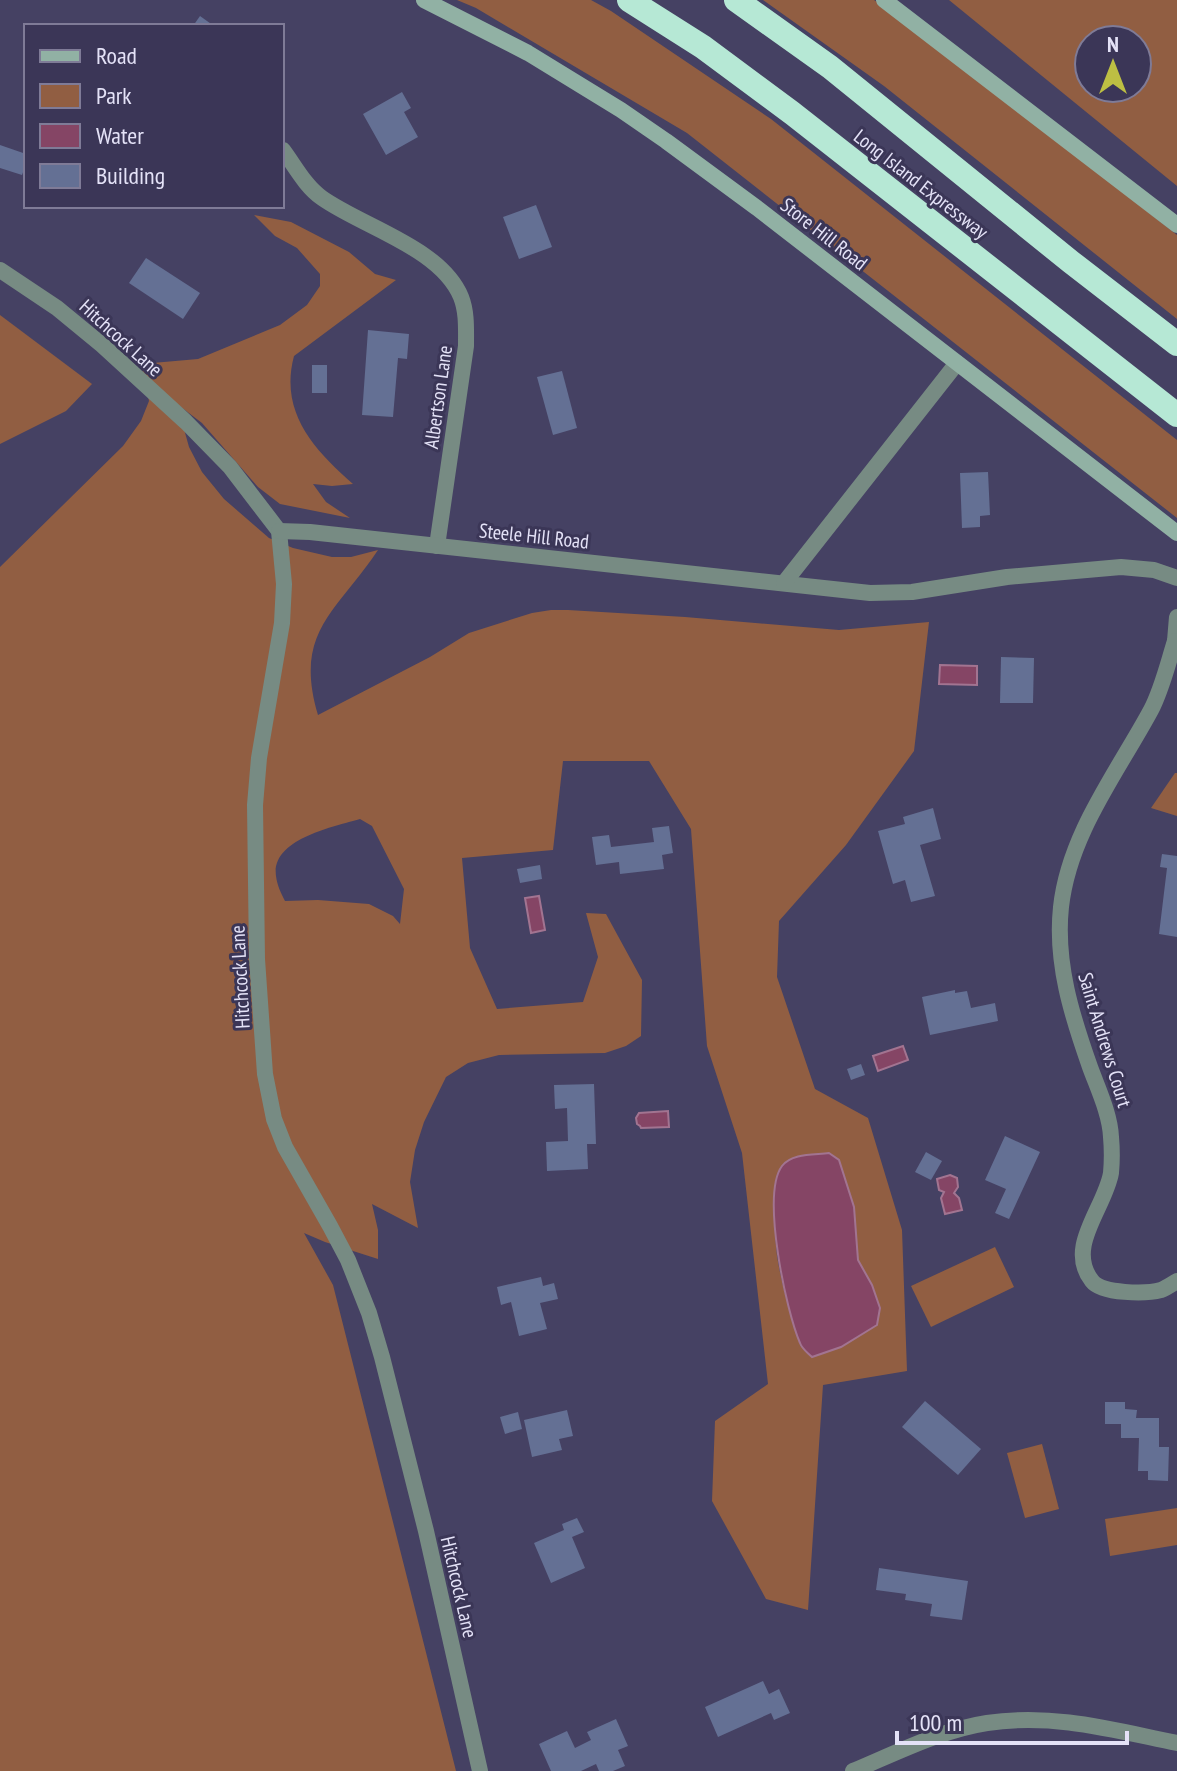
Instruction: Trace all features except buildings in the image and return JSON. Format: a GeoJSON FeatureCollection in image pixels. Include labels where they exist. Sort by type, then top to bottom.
{"type":"FeatureCollection","features":[{"type":"Feature","properties":{"kind":"highway","name":"Long Island Expressway"},"geometry":{"type":"LineString","coordinates":[[629,0],[703,47],[792,113],[1177,415]]}},
{"type":"Feature","properties":{"kind":"highway","name":"Long Island Expressway"},"geometry":{"type":"LineString","coordinates":[[736,0],[830,67],[1177,344]]}},
{"type":"Feature","properties":{"kind":"main road","name":"Store Hill Road"},"geometry":{"type":"LineString","coordinates":[[424,0],[528,53],[666,141],[768,216],[1177,533]]}},
{"type":"Feature","properties":{"kind":"main road"},"geometry":{"type":"LineString","coordinates":[[884,0],[1177,225]]}},
{"type":"Feature","properties":{"kind":"street","name":"Albertson Lane"},"geometry":{"type":"LineString","coordinates":[[284,151],[306,183],[321,198],[428,257],[453,283],[462,298],[466,346],[437,546]]}},
{"type":"Feature","properties":{"kind":"street","name":"Hitchcock Lane"},"geometry":{"type":"LineString","coordinates":[[0,270],[57,308],[186,422],[230,467],[279,531],[284,584],[282,623],[259,758],[255,805],[257,959],[265,1074],[274,1119],[285,1147],[351,1265],[369,1313],[426,1531],[480,1771]]}},
{"type":"Feature","properties":{"kind":"street"},"geometry":{"type":"LineString","coordinates":[[784,583],[957,363]]}},
{"type":"Feature","properties":{"kind":"street","name":"Steele Hill Road"},"geometry":{"type":"LineString","coordinates":[[279,531],[870,593],[912,592],[1007,577],[1121,567],[1154,570],[1177,578]]}},
{"type":"Feature","properties":{"kind":"street","name":"Saint Andrews Court"},"geometry":{"type":"LineString","coordinates":[[1177,617],[1176,640],[1153,706],[1081,834],[1070,865],[1061,907],[1061,958],[1067,997],[1111,1134],[1111,1174],[1087,1235],[1082,1255],[1085,1270],[1093,1284],[1105,1291],[1140,1293],[1162,1289],[1177,1281]]}},
{"type":"Feature","properties":{"kind":"street"},"geometry":{"type":"LineString","coordinates":[[853,1771],[953,1731],[985,1723],[1025,1719],[1073,1721],[1177,1743]]}},
{"type":"Feature","properties":{"kind":"green space"},"geometry":{"type":"Polygon","coordinates":[[[457,0],[591,0],[771,119],[1177,440],[1177,518],[687,133],[476,8],[457,0]]]}},
{"type":"Feature","properties":{"kind":"green space"},"geometry":{"type":"Polygon","coordinates":[[[763,0],[874,0],[906,21],[1177,235],[1177,319],[884,86],[763,0]]]}},
{"type":"Feature","properties":{"kind":"green space"},"geometry":{"type":"Polygon","coordinates":[[[949,0],[1177,0],[1177,186],[1076,104],[1153,104],[1153,24],[1073,24],[1073,101],[949,0]]]}},
{"type":"Feature","properties":{"kind":"green space"},"geometry":{"type":"Polygon","coordinates":[[[254,215],[291,222],[349,252],[375,274],[396,280],[294,356],[291,395],[303,428],[325,458],[353,484],[313,484],[326,502],[350,518],[280,504],[258,487],[202,423],[177,404],[189,447],[202,472],[224,499],[269,538],[293,548],[332,557],[351,557],[378,550],[334,607],[315,642],[311,662],[318,715],[430,657],[469,633],[551,610],[839,630],[929,622],[914,751],[846,845],[779,921],[777,977],[815,1089],[868,1118],[902,1230],[907,1371],[823,1385],[808,1610],[766,1599],[712,1501],[715,1421],[768,1384],[742,1153],[707,1046],[691,829],[649,761],[563,761],[553,850],[462,858],[470,948],[497,1009],[583,1002],[598,957],[586,913],[606,914],[642,980],[641,1036],[626,1046],[605,1053],[499,1055],[468,1063],[446,1077],[424,1122],[415,1150],[410,1182],[418,1228],[372,1204],[378,1230],[378,1259],[304,1233],[333,1285],[456,1771],[0,1771],[0,567],[123,446],[141,421],[149,401],[141,364],[198,359],[280,325],[307,305],[320,286],[320,274],[297,248],[275,236],[254,215]],[[360,819],[320,831],[293,844],[277,863],[279,889],[285,901],[369,904],[393,916],[400,924],[404,889],[372,826],[360,819]],[[839,1160],[775,1181],[777,1256],[801,1347],[880,1308],[858,1260],[855,1222],[839,1160]]]}},
{"type":"Feature","properties":{"kind":"green space"},"geometry":{"type":"Polygon","coordinates":[[[0,315],[92,384],[66,411],[0,444],[0,315]]]}},
{"type":"Feature","properties":{"kind":"green space"},"geometry":{"type":"Polygon","coordinates":[[[1177,773],[1177,816],[1151,808],[1177,773]]]}},
{"type":"Feature","properties":{"kind":"green space"},"geometry":{"type":"Polygon","coordinates":[[[995,1247],[1014,1287],[931,1327],[911,1286],[995,1247]]]}},
{"type":"Feature","properties":{"kind":"green space"},"geometry":{"type":"Polygon","coordinates":[[[1042,1444],[1059,1509],[1025,1518],[1007,1453],[1042,1444]]]}},
{"type":"Feature","properties":{"kind":"green space"},"geometry":{"type":"Polygon","coordinates":[[[1177,1508],[1177,1545],[1110,1556],[1105,1519],[1177,1508]]]}},
{"type":"Feature","properties":{"kind":"water"},"geometry":{"type":"Polygon","coordinates":[[[940,665],[977,666],[977,685],[939,684],[940,665]]]}},
{"type":"Feature","properties":{"kind":"water"},"geometry":{"type":"Polygon","coordinates":[[[539,896],[545,930],[531,933],[525,898],[539,896]]]}},
{"type":"Feature","properties":{"kind":"water"},"geometry":{"type":"Polygon","coordinates":[[[903,1046],[908,1060],[878,1071],[873,1056],[903,1046]]]}},
{"type":"Feature","properties":{"kind":"water"},"geometry":{"type":"Polygon","coordinates":[[[668,1111],[669,1127],[641,1128],[637,1124],[639,1113],[668,1111]]]}},
{"type":"Feature","properties":{"kind":"water"},"geometry":{"type":"Polygon","coordinates":[[[829,1153],[839,1160],[854,1207],[858,1260],[880,1308],[877,1325],[841,1347],[812,1357],[801,1345],[788,1306],[778,1253],[774,1201],[776,1180],[786,1162],[804,1155],[829,1153]]]}},
{"type":"Feature","properties":{"kind":"water"},"geometry":{"type":"Polygon","coordinates":[[[950,1175],[957,1178],[958,1187],[954,1193],[962,1210],[945,1214],[941,1198],[944,1192],[939,1190],[937,1179],[950,1175]]]}}]}
